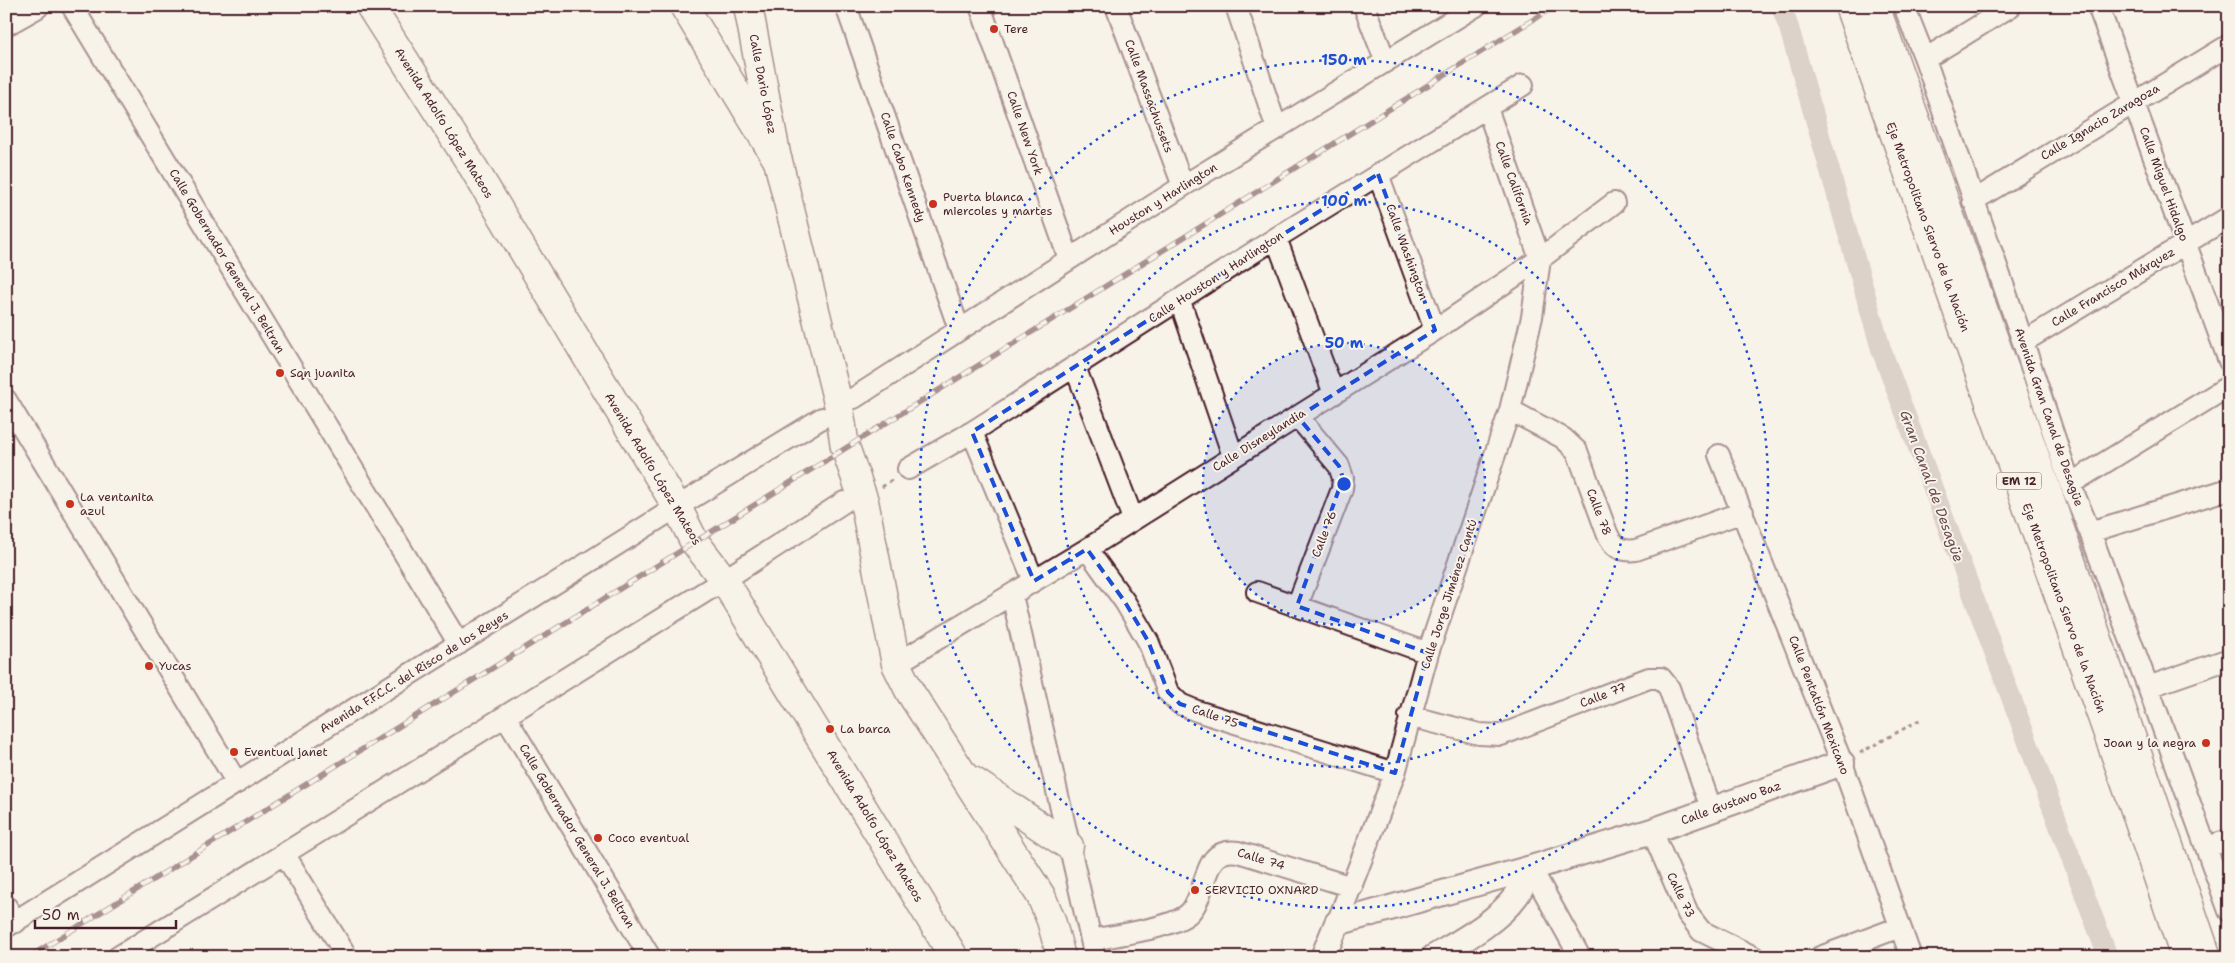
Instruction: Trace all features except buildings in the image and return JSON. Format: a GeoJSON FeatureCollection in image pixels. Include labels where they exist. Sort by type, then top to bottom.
{"type":"FeatureCollection","features":[{"type":"Feature","properties":{"kind":"main road","name":"Avenida Adolfo López Mateos"},"geometry":{"type":"LineString","coordinates":[[370,6],[473,167],[677,507],[694,541],[724,580],[954,957]]}},
{"type":"Feature","properties":{"kind":"main road"},"geometry":{"type":"LineString","coordinates":[[684,6],[778,161],[839,407],[845,447],[864,501],[896,664],[910,692],[1041,896],[1060,957]]}},
{"type":"Feature","properties":{"kind":"main road","name":"Calle Dario López"},"geometry":{"type":"LineString","coordinates":[[748,6],[778,161]]}},
{"type":"Feature","properties":{"kind":"main road","name":"Eje Metropolitano Siervo de la Nación"},"geometry":{"type":"LineString","coordinates":[[1849,6],[2186,957]]}},
{"type":"Feature","properties":{"kind":"main road","name":"Eje Metropolitano Siervo de la Nación"},"geometry":{"type":"LineString","coordinates":[[1875,6],[2024,426],[2208,957]]}},
{"type":"Feature","properties":{"kind":"main road"},"geometry":{"type":"LineString","coordinates":[[965,776],[1069,846]]}},
{"type":"Feature","properties":{"kind":"street"},"geometry":{"type":"LineString","coordinates":[[6,24],[36,6]]}},
{"type":"Feature","properties":{"kind":"street","name":"Calle Gobernador General J. Beltran"},"geometry":{"type":"LineString","coordinates":[[72,6],[459,644]]}},
{"type":"Feature","properties":{"kind":"street","name":"Calle Cabo Kennedy"},"geometry":{"type":"LineString","coordinates":[[846,6],[959,329]]}},
{"type":"Feature","properties":{"kind":"street","name":"Calle New York"},"geometry":{"type":"LineString","coordinates":[[980,6],[1069,259]]}},
{"type":"Feature","properties":{"kind":"street","name":"Calle Massachussets"},"geometry":{"type":"LineString","coordinates":[[1116,6],[1182,186]]}},
{"type":"Feature","properties":{"kind":"street"},"geometry":{"type":"LineString","coordinates":[[1236,6],[1277,129]]}},
{"type":"Feature","properties":{"kind":"street"},"geometry":{"type":"LineString","coordinates":[[1364,6],[1385,60]]}},
{"type":"Feature","properties":{"kind":"street","name":"Houston y Harlington"},"geometry":{"type":"LineString","coordinates":[[854,398],[1182,186],[1476,6]]}},
{"type":"Feature","properties":{"kind":"street","name":"Avenida Gran Canal de Desagüe"},"geometry":{"type":"LineString","coordinates":[[1904,6],[1925,59],[2070,484],[2148,687],[2229,911]]}},
{"type":"Feature","properties":{"kind":"street"},"geometry":{"type":"LineString","coordinates":[[1925,59],[2011,6]]}},
{"type":"Feature","properties":{"kind":"street","name":"Calle Miguel Hidalgo"},"geometry":{"type":"LineString","coordinates":[[2098,6],[2229,361]]}},
{"type":"Feature","properties":{"kind":"street","name":"Calle Ignacio Zaragoza"},"geometry":{"type":"LineString","coordinates":[[1973,201],[2229,45]]}},
{"type":"Feature","properties":{"kind":"street","name":"Calle Houston y Harlington"},"geometry":{"type":"LineString","coordinates":[[908,469],[972,432],[1276,238],[1523,85]]}},
{"type":"Feature","properties":{"kind":"street","name":"Calle California"},"geometry":{"type":"LineString","coordinates":[[1487,108],[1540,259]]}},
{"type":"Feature","properties":{"kind":"street","name":"Calle Washington"},"geometry":{"type":"LineString","coordinates":[[1378,174],[1435,330]]}},
{"type":"Feature","properties":{"kind":"street","name":"Calle Disneylandia"},"geometry":{"type":"LineString","coordinates":[[896,664],[1087,549],[1435,330],[1540,259],[1614,203]]}},
{"type":"Feature","properties":{"kind":"street","name":"Calle Francisco Márquez"},"geometry":{"type":"LineString","coordinates":[[2023,342],[2229,217]]}},
{"type":"Feature","properties":{"kind":"street"},"geometry":{"type":"LineString","coordinates":[[1276,238],[1334,394]]}},
{"type":"Feature","properties":{"kind":"street","name":"Calle Jorge Jiménez Cantú"},"geometry":{"type":"LineString","coordinates":[[1337,923],[1395,773],[1409,716],[1428,654],[1510,410],[1532,317],[1540,259]]}},
{"type":"Feature","properties":{"kind":"street"},"geometry":{"type":"LineString","coordinates":[[1180,301],[1233,456]]}},
{"type":"Feature","properties":{"kind":"street"},"geometry":{"type":"LineString","coordinates":[[1075,367],[1133,519]]}},
{"type":"Feature","properties":{"kind":"street"},"geometry":{"type":"LineString","coordinates":[[2070,484],[2229,386]]}},
{"type":"Feature","properties":{"kind":"street"},"geometry":{"type":"LineString","coordinates":[[6,400],[237,783]]}},
{"type":"Feature","properties":{"kind":"street","name":"Calle 78"},"geometry":{"type":"LineString","coordinates":[[1510,410],[1563,438],[1577,451],[1606,533],[1618,549],[1636,550],[1743,512]]}},
{"type":"Feature","properties":{"kind":"street","name":"Calle 76"},"geometry":{"type":"LineString","coordinates":[[1297,606],[1342,489],[1343,478],[1339,466],[1298,417]]}},
{"type":"Feature","properties":{"kind":"street","name":"Avenida F.F.C.C. del Risco de los Reyes"},"geometry":{"type":"LineString","coordinates":[[9,918],[237,783],[822,418]]}},
{"type":"Feature","properties":{"kind":"street"},"geometry":{"type":"LineString","coordinates":[[972,432],[1034,581]]}},
{"type":"Feature","properties":{"kind":"street","name":"Calle Pentatlón Mexicano"},"geometry":{"type":"LineString","coordinates":[[1719,455],[1842,763],[1911,957]]}},
{"type":"Feature","properties":{"kind":"street"},"geometry":{"type":"LineString","coordinates":[[2090,532],[2229,488]]}},
{"type":"Feature","properties":{"kind":"street"},"geometry":{"type":"LineString","coordinates":[[118,957],[724,580],[844,502]]}},
{"type":"Feature","properties":{"kind":"street","name":"Calle 75"},"geometry":{"type":"LineString","coordinates":[[1087,549],[1125,602],[1148,641],[1168,692],[1180,704],[1395,773]]}},
{"type":"Feature","properties":{"kind":"street"},"geometry":{"type":"LineString","coordinates":[[1257,592],[1428,654]]}},
{"type":"Feature","properties":{"kind":"street"},"geometry":{"type":"LineString","coordinates":[[1012,595],[1093,948]]}},
{"type":"Feature","properties":{"kind":"street"},"geometry":{"type":"LineString","coordinates":[[2148,687],[2229,659]]}},
{"type":"Feature","properties":{"kind":"street","name":"Calle 77"},"geometry":{"type":"LineString","coordinates":[[1409,716],[1479,734],[1501,734],[1649,678],[1661,678],[1669,688],[1712,811]]}},
{"type":"Feature","properties":{"kind":"street","name":"Calle Gobernador General J. Beltran"},"geometry":{"type":"LineString","coordinates":[[505,716],[650,957]]}},
{"type":"Feature","properties":{"kind":"street","name":"Calle Gustavo Baz"},"geometry":{"type":"LineString","coordinates":[[1337,923],[1531,868],[1652,831],[1842,763]]}},
{"type":"Feature","properties":{"kind":"street","name":"Calle 73"},"geometry":{"type":"LineString","coordinates":[[1652,831],[1688,914],[1701,931],[1754,957]]}},
{"type":"Feature","properties":{"kind":"street"},"geometry":{"type":"LineString","coordinates":[[2206,847],[2229,840]]}},
{"type":"Feature","properties":{"kind":"street","name":"Calle 74"},"geometry":{"type":"LineString","coordinates":[[1093,948],[1173,923],[1189,913],[1200,898],[1212,861],[1218,853],[1228,850],[1352,887]]}},
{"type":"Feature","properties":{"kind":"street"},"geometry":{"type":"LineString","coordinates":[[285,854],[347,957]]}},
{"type":"Feature","properties":{"kind":"street"},"geometry":{"type":"LineString","coordinates":[[1434,957],[1475,932],[1493,918],[1516,896],[1531,868]]}},
{"type":"Feature","properties":{"kind":"street"},"geometry":{"type":"LineString","coordinates":[[1531,868],[1580,957]]}},
{"type":"Feature","properties":{"kind":"street"},"geometry":{"type":"LineString","coordinates":[[1323,957],[1337,923]]}},
{"type":"Feature","properties":{"kind":"street"},"geometry":{"type":"LineString","coordinates":[[1820,957],[1900,927]]}},
{"type":"Feature","properties":{"kind":"path"},"geometry":{"type":"LineString","coordinates":[[1842,763],[1923,718]]}},
{"type":"Feature","properties":{"kind":"highlighted area"},"geometry":{"type":"Polygon","coordinates":[[[1378,174],[1435,330],[1298,417],[1339,466],[1343,478],[1297,606],[1428,653],[1395,773],[1180,704],[1168,692],[1148,641],[1125,602],[1087,549],[1034,581],[972,432],[1378,174]]]}},
{"type":"Feature","properties":{"kind":"waterway","name":"Gran Canal de Desagüe"},"geometry":{"type":"LineString","coordinates":[[1781,6],[1789,28],[1881,349],[2108,957]]}},
{"type":"Feature","properties":{"kind":"railway"},"geometry":{"type":"LineString","coordinates":[[29,957],[1555,6]]}},
{"type":"Feature","properties":{"kind":"place","name":"Tere"},"geometry":{"type":"Point","coordinates":[994,29]}},
{"type":"Feature","properties":{"kind":"place","name":"Puerta blanca miercoles y martes"},"geometry":{"type":"Point","coordinates":[933,204]}},
{"type":"Feature","properties":{"kind":"place","name":"Sqn juanita"},"geometry":{"type":"Point","coordinates":[280,373]}},
{"type":"Feature","properties":{"kind":"place","name":"La ventanita azul"},"geometry":{"type":"Point","coordinates":[70,504]}},
{"type":"Feature","properties":{"kind":"place","name":"Yucas"},"geometry":{"type":"Point","coordinates":[149,666]}},
{"type":"Feature","properties":{"kind":"place","name":"La barca"},"geometry":{"type":"Point","coordinates":[830,729]}},
{"type":"Feature","properties":{"kind":"place","name":"Joan y la negra"},"geometry":{"type":"Point","coordinates":[2206,743]}},
{"type":"Feature","properties":{"kind":"place","name":"Eventual janet"},"geometry":{"type":"Point","coordinates":[234,752]}},
{"type":"Feature","properties":{"kind":"place","name":"Coco eventual"},"geometry":{"type":"Point","coordinates":[598,838]}},
{"type":"Feature","properties":{"kind":"place","name":"SERVICIO OXNARD"},"geometry":{"type":"Point","coordinates":[1195,890]}}]}
